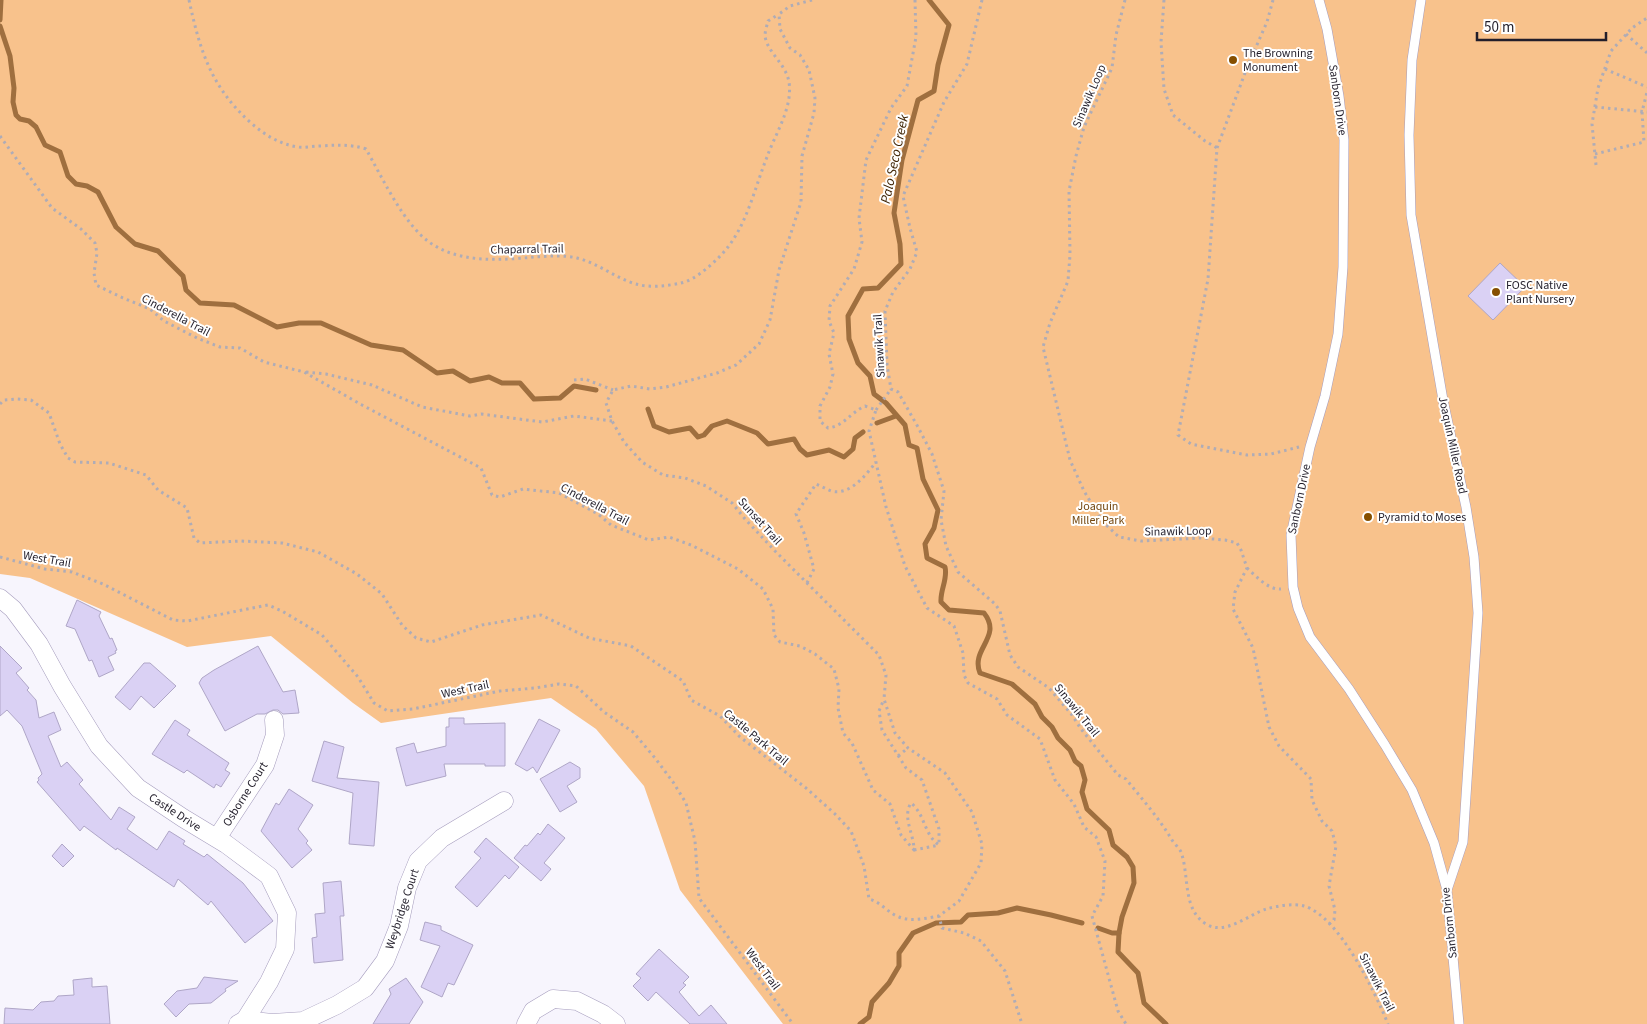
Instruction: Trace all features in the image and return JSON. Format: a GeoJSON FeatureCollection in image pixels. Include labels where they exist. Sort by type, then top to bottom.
{"type":"FeatureCollection","features":[{"type":"Feature","properties":{"kind":"street","name":"Castle Drive"},"geometry":{"type":"LineString","coordinates":[[0,598],[13,609],[39,644],[99,746],[138,788],[217,838],[269,876],[287,913],[285,949],[269,982],[242,1022]]}},
{"type":"Feature","properties":{"kind":"street","name":"Osborne Court"},"geometry":{"type":"LineString","coordinates":[[217,838],[265,766],[275,736],[274,720]]}},
{"type":"Feature","properties":{"kind":"street","name":"Weybridge Court"},"geometry":{"type":"LineString","coordinates":[[242,1022],[303,1021],[337,1005],[365,988],[385,961],[399,926],[407,888],[418,861],[442,838],[504,801]]}},
{"type":"Feature","properties":{"kind":"street"},"geometry":{"type":"LineString","coordinates":[[526,1024],[533,1011],[554,999],[577,1001],[603,1014],[616,1024]]}},
{"type":"Feature","properties":{"kind":"lane","name":"Sanborn Drive"},"geometry":{"type":"LineString","coordinates":[[1319,0],[1327,29],[1339,96],[1344,140],[1344,267],[1338,334],[1325,396],[1310,447],[1291,535],[1293,587],[1298,608],[1310,637],[1349,689],[1412,790],[1434,842],[1447,890],[1459,1024]]}},
{"type":"Feature","properties":{"kind":"lane","name":"Joaquin Miller Road"},"geometry":{"type":"LineString","coordinates":[[1421,0],[1412,60],[1409,135],[1411,215],[1443,400],[1473,549],[1478,613],[1464,842],[1447,890]]}},
{"type":"Feature","properties":{"kind":"path","name":"Chaparral Trail"},"geometry":{"type":"LineString","coordinates":[[189,0],[193,21],[208,67],[220,89],[236,110],[263,133],[280,143],[300,147],[352,145],[366,149],[386,185],[413,226],[430,242],[449,252],[469,258],[498,260],[554,256],[576,258],[636,284],[650,286],[682,283],[698,274],[714,262],[729,246],[746,214],[785,114],[789,96],[786,70],[774,56],[765,36],[768,21],[779,14]]}},
{"type":"Feature","properties":{"kind":"path"},"geometry":{"type":"LineString","coordinates":[[574,380],[585,379],[613,390],[631,386],[650,389],[666,387],[717,373],[736,365],[759,344],[770,320],[779,270],[801,202],[802,156],[814,113],[815,98],[809,70],[800,55],[790,48],[780,29],[779,14],[790,6],[812,0]]}},
{"type":"Feature","properties":{"kind":"path"},"geometry":{"type":"LineString","coordinates":[[876,410],[865,406],[854,411],[839,426],[828,428],[820,421],[820,406],[830,387],[833,374],[829,354],[834,334],[829,320],[830,306],[854,269],[862,242],[859,218],[866,160],[891,108],[907,86],[916,37],[915,0]]}},
{"type":"Feature","properties":{"kind":"path","name":"Sinawik Trail"},"geometry":{"type":"LineString","coordinates":[[982,0],[967,64],[944,102],[903,196],[917,252],[910,269],[893,292],[885,311],[890,389],[898,392],[932,454],[944,491],[941,520],[946,546],[958,572],[995,604],[1000,611],[1010,655],[1018,667],[1049,688],[1072,714],[1081,729],[1118,775],[1126,779],[1168,830],[1182,853],[1191,910],[1198,918],[1208,926],[1219,928],[1239,922],[1266,909],[1290,905],[1304,906],[1329,924],[1359,962],[1380,1003],[1388,1024]]}},
{"type":"Feature","properties":{"kind":"path","name":"Sinawik Loop"},"geometry":{"type":"LineString","coordinates":[[1124,0],[1116,35],[1112,68],[1084,126],[1072,173],[1069,191],[1070,255],[1068,281],[1050,323],[1043,348],[1070,460],[1102,521],[1119,537],[1141,541],[1201,538],[1236,543],[1241,550],[1247,568]]}},
{"type":"Feature","properties":{"kind":"path"},"geometry":{"type":"LineString","coordinates":[[1164,0],[1162,42],[1164,89],[1167,98],[1173,114],[1205,141],[1217,148]]}},
{"type":"Feature","properties":{"kind":"path"},"geometry":{"type":"LineString","coordinates":[[1273,0],[1267,22],[1248,65],[1217,148],[1208,279],[1178,435],[1191,444],[1247,455],[1271,454],[1294,448],[1310,447]]}},
{"type":"Feature","properties":{"kind":"path"},"geometry":{"type":"LineString","coordinates":[[1596,165],[1592,124],[1598,88],[1611,51],[1632,28],[1647,18]]}},
{"type":"Feature","properties":{"kind":"path"},"geometry":{"type":"LineString","coordinates":[[1626,34],[1647,53]]}},
{"type":"Feature","properties":{"kind":"path"},"geometry":{"type":"LineString","coordinates":[[1605,68],[1647,87]]}},
{"type":"Feature","properties":{"kind":"path"},"geometry":{"type":"LineString","coordinates":[[1595,154],[1644,142],[1642,112],[1647,92]]}},
{"type":"Feature","properties":{"kind":"path"},"geometry":{"type":"LineString","coordinates":[[1595,107],[1647,112]]}},
{"type":"Feature","properties":{"kind":"path","name":"Cinderella Trail"},"geometry":{"type":"LineString","coordinates":[[0,136],[52,208],[81,229],[95,243],[98,253],[94,273],[96,285],[150,309],[164,321],[197,338],[220,347],[240,348],[264,362],[304,372],[481,468],[492,495],[500,497],[523,489],[559,493],[598,514],[611,525],[649,540],[669,537],[691,545],[738,569],[763,589],[773,609],[774,634],[780,642],[800,646],[815,654],[834,669],[839,689],[838,708],[843,733],[852,743],[873,790],[890,804],[901,835],[914,850]]}},
{"type":"Feature","properties":{"kind":"path"},"geometry":{"type":"LineString","coordinates":[[304,372],[326,374],[372,385],[422,407],[470,416],[481,414],[542,422],[574,416],[612,421]]}},
{"type":"Feature","properties":{"kind":"path"},"geometry":{"type":"LineString","coordinates":[[890,389],[876,410],[869,431],[886,507],[905,566],[927,608],[954,626],[963,653],[964,676],[968,683],[997,699],[1007,714],[1040,739],[1055,780],[1074,804],[1084,827],[1096,837],[1105,860],[1103,896],[1092,916],[1118,1011],[1126,1024]]}},
{"type":"Feature","properties":{"kind":"path","name":"Sunset Trail"},"geometry":{"type":"LineString","coordinates":[[613,390],[606,403],[612,421],[624,442],[642,462],[663,475],[685,478],[706,486],[732,502],[745,519],[807,584],[848,622],[879,655],[886,675],[884,699],[896,733],[908,748],[945,773],[972,812],[982,844],[981,863],[959,901],[939,918]]}},
{"type":"Feature","properties":{"kind":"path","name":"Castle Park Trail"},"geometry":{"type":"LineString","coordinates":[[0,404],[4,400],[31,400],[49,413],[60,444],[68,458],[75,462],[109,463],[146,475],[158,490],[186,508],[194,538],[200,543],[282,543],[318,552],[357,574],[382,594],[402,625],[416,638],[431,642],[482,625],[541,615],[589,638],[631,646],[684,681],[691,700],[720,716],[740,737],[806,788],[851,831],[864,866],[869,899],[900,918],[916,920],[939,918]]}},
{"type":"Feature","properties":{"kind":"path"},"geometry":{"type":"LineString","coordinates":[[807,584],[814,569],[804,533],[796,514],[816,484],[832,491],[842,492],[861,481],[877,462]]}},
{"type":"Feature","properties":{"kind":"path","name":"West Trail"},"geometry":{"type":"LineString","coordinates":[[0,558],[44,570],[72,572],[103,584],[172,620],[187,621],[268,605],[282,611],[322,635],[358,678],[374,703],[388,710],[413,709],[500,690],[535,688],[559,684],[576,686],[604,712],[633,732],[673,782],[686,804],[695,841],[699,898],[793,1024]]}},
{"type":"Feature","properties":{"kind":"path"},"geometry":{"type":"LineString","coordinates":[[1293,587],[1277,589],[1261,582],[1247,568],[1235,592],[1233,609],[1253,648],[1268,727],[1279,746],[1311,779],[1312,800],[1322,821],[1332,831],[1336,846],[1329,886],[1335,910],[1334,920],[1329,924]]}},
{"type":"Feature","properties":{"kind":"path"},"geometry":{"type":"LineString","coordinates":[[884,699],[879,711],[882,730],[906,768],[922,780],[939,829],[939,844]]}},
{"type":"Feature","properties":{"kind":"path"},"geometry":{"type":"LineString","coordinates":[[898,756],[908,748]]}},
{"type":"Feature","properties":{"kind":"path"},"geometry":{"type":"LineString","coordinates":[[911,803],[918,812],[930,836],[939,844],[914,850],[914,840],[907,809],[911,803]]}},
{"type":"Feature","properties":{"kind":"path"},"geometry":{"type":"LineString","coordinates":[[939,918],[942,928],[964,933],[981,941],[1005,971],[1022,1024]]}},
{"type":"Feature","properties":{"kind":"green space","name":"Joaquin Miller Park"},"geometry":{"type":"Polygon","coordinates":[[[0,0],[1647,0],[1647,1024],[783,1024],[680,890],[644,786],[596,729],[551,698],[381,723],[353,703],[271,636],[187,647],[30,578],[0,574],[0,0]]]}},
{"type":"Feature","properties":{"kind":"building","name":"FOSC Native Plant Nursery"},"geometry":{"type":"Polygon","coordinates":[[[1500,263],[1525,287],[1493,320],[1468,296],[1500,263]]]}},
{"type":"Feature","properties":{"kind":"building"},"geometry":{"type":"Polygon","coordinates":[[[77,600],[101,612],[99,616],[117,650],[115,651],[116,653],[108,657],[114,670],[99,677],[92,660],[89,661],[75,629],[66,626],[77,600]]]}},
{"type":"Feature","properties":{"kind":"building"},"geometry":{"type":"Polygon","coordinates":[[[0,646],[22,668],[16,673],[29,688],[27,690],[36,700],[39,718],[54,712],[61,730],[48,736],[61,767],[67,762],[83,780],[79,784],[111,820],[119,807],[135,817],[127,829],[157,850],[169,831],[185,841],[183,844],[204,857],[207,854],[243,883],[273,921],[245,943],[211,901],[208,905],[178,879],[174,887],[117,848],[116,850],[84,826],[80,831],[37,782],[42,774],[22,726],[7,710],[0,716],[0,646]]]}},
{"type":"Feature","properties":{"kind":"building"},"geometry":{"type":"Polygon","coordinates":[[[258,646],[283,692],[295,690],[299,713],[283,714],[278,710],[273,710],[265,714],[257,714],[225,731],[199,683],[202,678],[214,670],[258,646]]]}},
{"type":"Feature","properties":{"kind":"building"},"geometry":{"type":"Polygon","coordinates":[[[144,663],[150,663],[176,686],[154,708],[141,696],[130,710],[115,697],[144,663]]]}},
{"type":"Feature","properties":{"kind":"building"},"geometry":{"type":"Polygon","coordinates":[[[449,718],[464,718],[464,724],[505,723],[505,766],[444,764],[446,776],[406,786],[396,748],[414,743],[417,753],[446,746],[446,727],[449,727],[449,718]]]}},
{"type":"Feature","properties":{"kind":"building"},"geometry":{"type":"Polygon","coordinates":[[[539,719],[560,730],[537,773],[533,767],[527,771],[515,764],[539,719]]]}},
{"type":"Feature","properties":{"kind":"building"},"geometry":{"type":"Polygon","coordinates":[[[175,720],[190,730],[187,735],[229,763],[225,770],[230,773],[221,787],[216,784],[214,788],[187,770],[184,773],[152,754],[175,720]]]}},
{"type":"Feature","properties":{"kind":"building"},"geometry":{"type":"Polygon","coordinates":[[[324,741],[344,747],[337,778],[379,782],[374,846],[349,844],[353,793],[312,781],[324,741]]]}},
{"type":"Feature","properties":{"kind":"building"},"geometry":{"type":"Polygon","coordinates":[[[570,762],[580,768],[580,778],[567,786],[577,802],[560,812],[540,779],[570,762]]]}},
{"type":"Feature","properties":{"kind":"building"},"geometry":{"type":"Polygon","coordinates":[[[289,789],[313,805],[298,829],[308,841],[306,843],[312,850],[292,868],[261,831],[276,803],[279,805],[289,789]]]}},
{"type":"Feature","properties":{"kind":"building"},"geometry":{"type":"Polygon","coordinates":[[[548,824],[565,838],[544,863],[551,869],[541,881],[514,858],[538,833],[540,835],[548,824]]]}},
{"type":"Feature","properties":{"kind":"building"},"geometry":{"type":"Polygon","coordinates":[[[486,838],[519,867],[509,879],[505,875],[477,907],[455,887],[481,858],[474,852],[486,838]]]}},
{"type":"Feature","properties":{"kind":"building"},"geometry":{"type":"Polygon","coordinates":[[[62,844],[74,856],[63,867],[52,856],[62,844]]]}},
{"type":"Feature","properties":{"kind":"building"},"geometry":{"type":"Polygon","coordinates":[[[341,881],[344,916],[340,916],[343,960],[314,963],[312,938],[317,937],[315,914],[325,913],[323,883],[341,881]]]}},
{"type":"Feature","properties":{"kind":"building"},"geometry":{"type":"Polygon","coordinates":[[[425,922],[441,926],[441,930],[473,945],[454,985],[448,983],[442,997],[421,987],[440,946],[420,940],[425,922]]]}},
{"type":"Feature","properties":{"kind":"building"},"geometry":{"type":"Polygon","coordinates":[[[659,949],[689,977],[683,983],[686,985],[679,992],[699,1016],[711,1005],[727,1024],[690,1024],[656,992],[648,1001],[633,986],[641,978],[636,974],[659,949]]]}},
{"type":"Feature","properties":{"kind":"building"},"geometry":{"type":"Polygon","coordinates":[[[204,977],[238,981],[225,989],[226,991],[211,1003],[189,1004],[176,1017],[164,1004],[177,991],[197,988],[204,977]]]}},
{"type":"Feature","properties":{"kind":"building"},"geometry":{"type":"Polygon","coordinates":[[[92,978],[92,987],[107,986],[110,1024],[4,1024],[5,1008],[33,1010],[41,1002],[54,1001],[58,996],[74,995],[73,980],[92,978]]]}},
{"type":"Feature","properties":{"kind":"building"},"geometry":{"type":"Polygon","coordinates":[[[406,978],[423,1002],[409,1024],[373,1024],[391,994],[389,989],[406,978]]]}},
{"type":"Feature","properties":{"kind":"waterway"},"geometry":{"type":"LineString","coordinates":[[0,20],[1,0]]}},
{"type":"Feature","properties":{"kind":"waterway","name":"Palo Seco Creek"},"geometry":{"type":"LineString","coordinates":[[929,0],[949,25],[938,65],[934,91],[918,100],[902,160],[894,213],[900,244],[901,264],[878,288],[863,289],[848,316],[849,339],[858,363],[870,376],[874,394],[886,403],[905,425],[909,445],[917,448],[923,479],[938,510],[934,528],[925,544],[927,558],[945,567],[946,576],[941,602],[949,610],[984,613],[989,621],[990,629],[979,657],[980,673],[1012,684],[1035,704],[1042,717],[1052,727],[1058,738],[1070,750],[1075,761],[1081,766],[1085,780],[1082,792],[1087,809],[1109,830],[1113,845],[1127,857],[1133,867],[1134,883],[1122,917],[1118,952],[1138,973],[1144,1003],[1166,1024]]}},
{"type":"Feature","properties":{"kind":"waterway","name":"Palo Seco Creek"},"geometry":{"type":"LineString","coordinates":[[0,26],[10,56],[14,88],[13,102],[16,115],[20,119],[29,121],[36,127],[45,145],[60,152],[68,176],[76,184],[87,186],[98,192],[116,227],[135,244],[158,251],[183,276],[186,290],[200,303],[234,305],[277,327],[299,323],[321,323],[371,345],[403,350],[437,373],[453,371],[470,381],[489,377],[502,383],[520,383],[534,399],[560,398],[574,386],[596,390]]}},
{"type":"Feature","properties":{"kind":"waterway","name":"Palo Seco Creek"},"geometry":{"type":"LineString","coordinates":[[648,409],[654,426],[669,432],[690,428],[698,437],[704,435],[712,426],[727,421],[757,433],[768,444],[794,439],[800,449],[807,455],[829,450],[844,457],[853,449],[855,438],[863,432]]}},
{"type":"Feature","properties":{"kind":"waterway","name":"Palo Seco Creek"},"geometry":{"type":"LineString","coordinates":[[877,423],[896,416]]}},
{"type":"Feature","properties":{"kind":"waterway"},"geometry":{"type":"LineString","coordinates":[[860,1024],[869,1017],[872,1002],[889,983],[899,966],[899,953],[913,933],[936,923],[961,922],[968,915],[998,913],[1017,908],[1082,923]]}},
{"type":"Feature","properties":{"kind":"waterway"},"geometry":{"type":"LineString","coordinates":[[1098,928],[1112,933],[1119,933]]}},
{"type":"Feature","properties":{"kind":"place","name":"The Browning Monument"},"geometry":{"type":"Point","coordinates":[1233,60]}},
{"type":"Feature","properties":{"kind":"place","name":"FOSC Native Plant Nursery"},"geometry":{"type":"Point","coordinates":[1496,292]}},
{"type":"Feature","properties":{"kind":"place","name":"Pyramid to Moses"},"geometry":{"type":"Point","coordinates":[1368,517]}}]}
